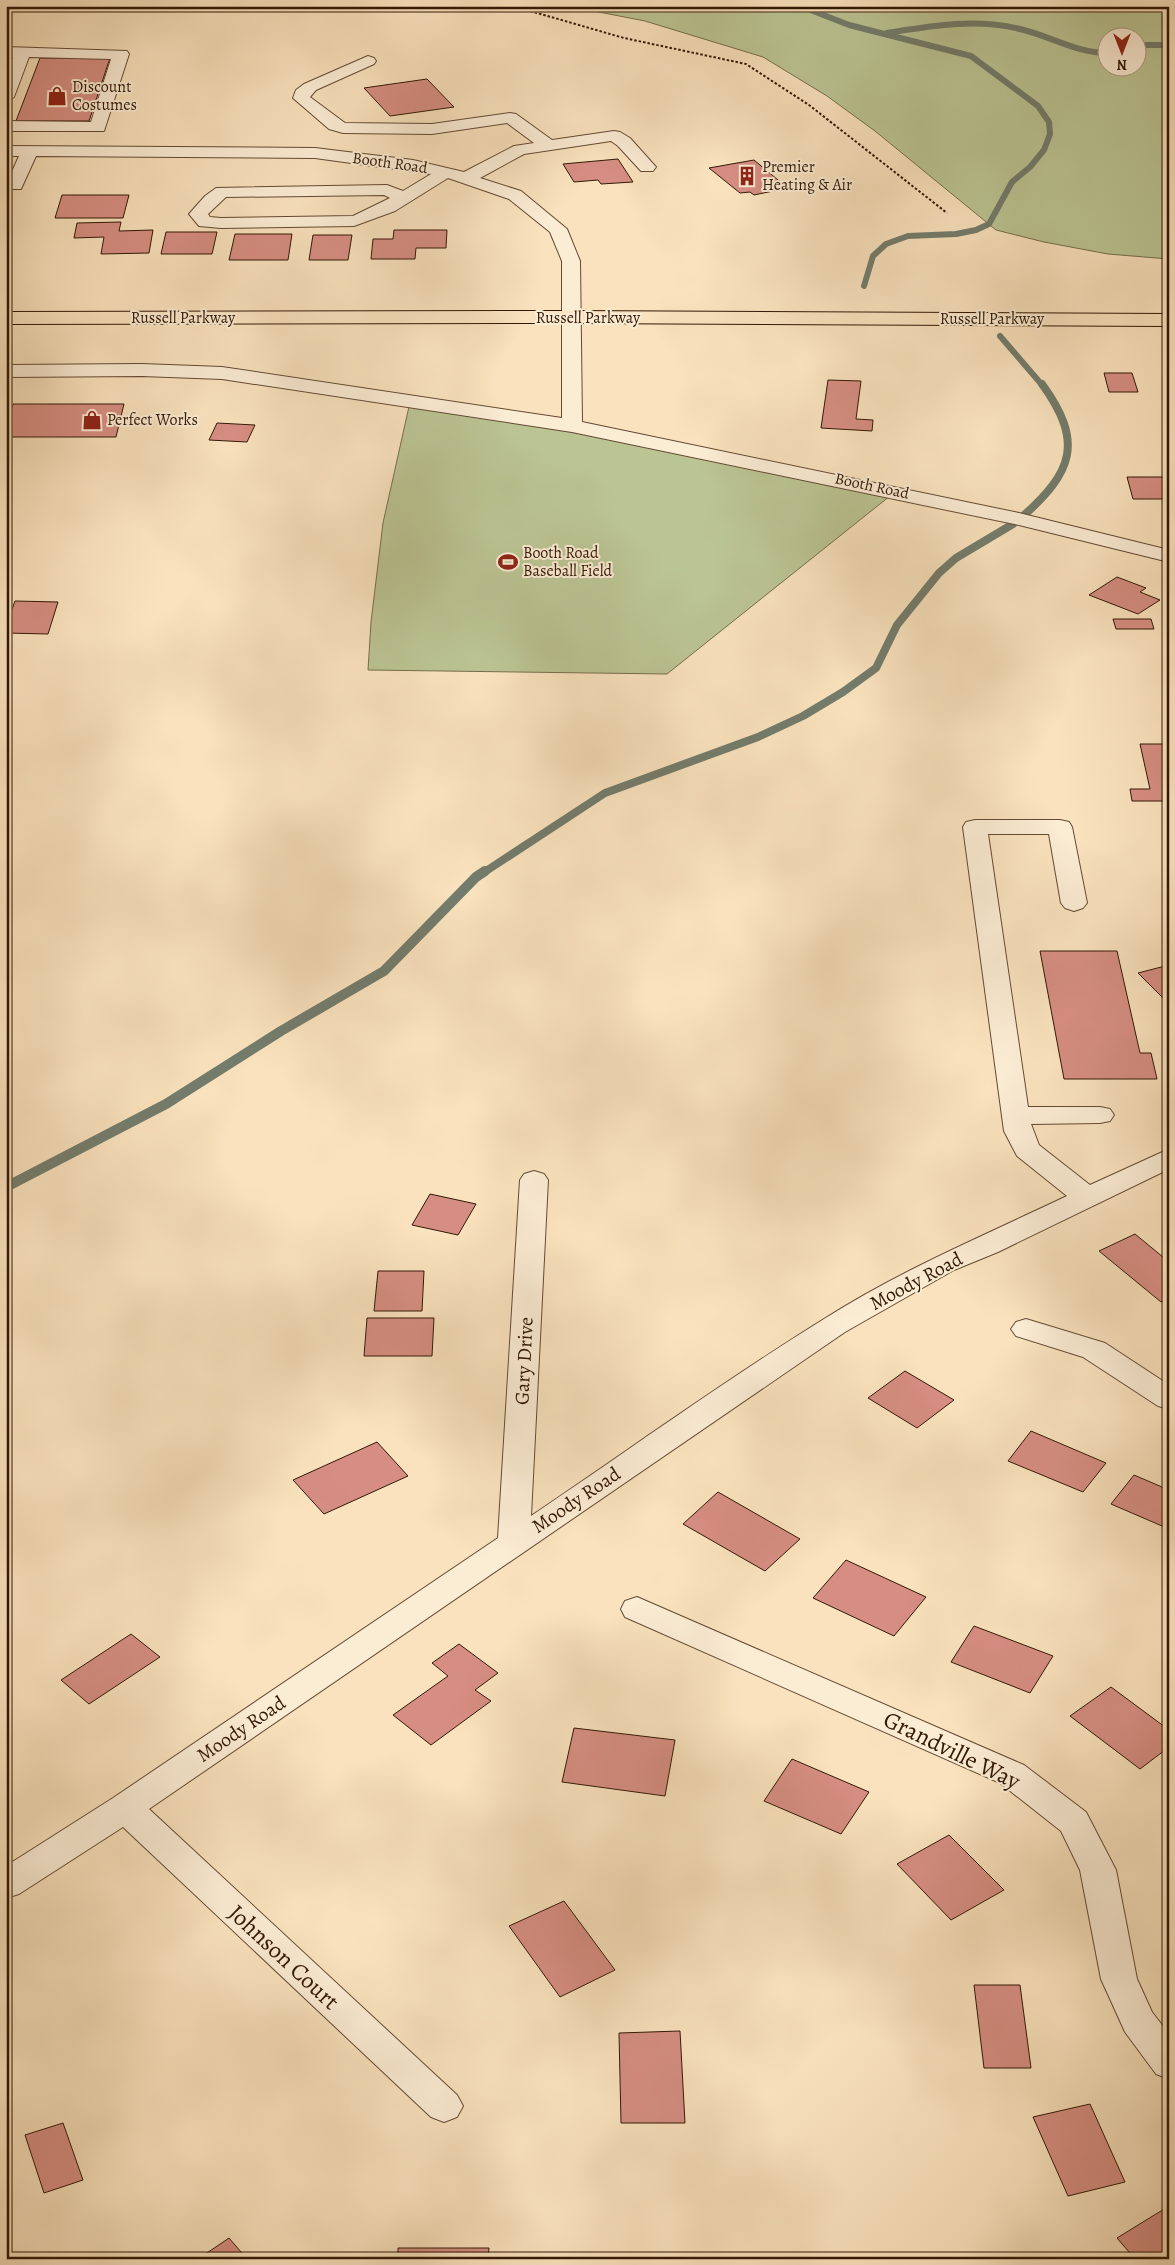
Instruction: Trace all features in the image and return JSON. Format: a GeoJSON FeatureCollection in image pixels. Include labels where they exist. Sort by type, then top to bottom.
{"type":"FeatureCollection","features":[{"type":"Feature","properties":{"kind":"main road","name":"Russell Parkway"},"geometry":{"type":"LineString","coordinates":[[6,320],[32,318],[571,317],[1169,320]]}},
{"type":"Feature","properties":{"kind":"street"},"geometry":{"type":"LineString","coordinates":[[6,97],[14,52],[121,54],[98,127],[6,126]]}},
{"type":"Feature","properties":{"kind":"street"},"geometry":{"type":"LineString","coordinates":[[368,61],[310,87],[302,93],[301,98],[335,125],[343,128],[432,129],[510,118],[548,145]]}},
{"type":"Feature","properties":{"kind":"street"},"geometry":{"type":"LineString","coordinates":[[466,178],[520,150],[614,136],[624,142],[647,167]]}},
{"type":"Feature","properties":{"kind":"street","name":"Booth Road"},"geometry":{"type":"LineString","coordinates":[[6,151],[315,154],[413,165],[446,172],[515,195],[558,229],[571,261],[572,426]]}},
{"type":"Feature","properties":{"kind":"street"},"geometry":{"type":"LineString","coordinates":[[15,185],[30,151]]}},
{"type":"Feature","properties":{"kind":"street"},"geometry":{"type":"LineString","coordinates":[[223,152],[219,181],[211,200],[198,214],[205,222],[221,224],[354,221],[366,218],[446,172]]}},
{"type":"Feature","properties":{"kind":"street"},"geometry":{"type":"LineString","coordinates":[[219,181],[387,190],[403,198]]}},
{"type":"Feature","properties":{"kind":"street","name":"Booth Road"},"geometry":{"type":"LineString","coordinates":[[6,371],[142,370],[222,373],[572,426],[905,494],[1019,519],[1169,556]]}},
{"type":"Feature","properties":{"kind":"street"},"geometry":{"type":"LineString","coordinates":[[1074,903],[1060,827],[975,827],[1018,1130],[1027,1150],[1087,1197]]}},
{"type":"Feature","properties":{"kind":"street"},"geometry":{"type":"LineString","coordinates":[[1015,1116],[1100,1115]]}},
{"type":"Feature","properties":{"kind":"street","name":"Moody Road"},"geometry":{"type":"LineString","coordinates":[[6,1884],[125,1808],[835,1325],[944,1264],[988,1245],[1169,1158]]}},
{"type":"Feature","properties":{"kind":"street","name":"Gary Drive"},"geometry":{"type":"LineString","coordinates":[[514,1542],[534,1180]]}},
{"type":"Feature","properties":{"kind":"street"},"geometry":{"type":"LineString","coordinates":[[1026,1329],[1094,1350],[1169,1399]]}},
{"type":"Feature","properties":{"kind":"street","name":"Grandville Way"},"geometry":{"type":"LineString","coordinates":[[637,1609],[1012,1774],[1074,1822],[1098,1870],[1119,1978],[1138,2021],[1169,2063]]}},
{"type":"Feature","properties":{"kind":"street","name":"Johnson Court"},"geometry":{"type":"LineString","coordinates":[[125,1808],[444,2106]]}},
{"type":"Feature","properties":{"kind":"path"},"geometry":{"type":"LineString","coordinates":[[513,6],[624,38],[746,64],[809,105],[948,213]]}},
{"type":"Feature","properties":{"kind":"green space"},"geometry":{"type":"Polygon","coordinates":[[[568,6],[1169,6],[1169,259],[1108,254],[1044,242],[996,230],[875,131],[827,96],[763,57],[645,21],[568,6]]]}},
{"type":"Feature","properties":{"kind":"green space"},"geometry":{"type":"Polygon","coordinates":[[[410,402],[895,492],[667,674],[368,670],[371,622],[383,523],[410,402]]]}},
{"type":"Feature","properties":{"kind":"building"},"geometry":{"type":"Polygon","coordinates":[[[40,58],[110,58],[89,121],[16,121],[40,58]]]}},
{"type":"Feature","properties":{"kind":"building"},"geometry":{"type":"Polygon","coordinates":[[[427,79],[454,107],[390,116],[364,88],[427,79]]]}},
{"type":"Feature","properties":{"kind":"building"},"geometry":{"type":"Polygon","coordinates":[[[618,159],[633,182],[601,184],[598,180],[574,182],[563,164],[618,159]]]}},
{"type":"Feature","properties":{"kind":"building","name":"Premier Heating & Air"},"geometry":{"type":"Polygon","coordinates":[[[754,160],[784,185],[773,186],[778,190],[754,195],[750,192],[740,193],[709,168],[754,160]]]}},
{"type":"Feature","properties":{"kind":"building"},"geometry":{"type":"Polygon","coordinates":[[[62,195],[129,195],[123,218],[55,218],[62,195]]]}},
{"type":"Feature","properties":{"kind":"building"},"geometry":{"type":"Polygon","coordinates":[[[121,222],[119,231],[153,230],[149,253],[101,254],[104,237],[74,238],[77,223],[121,222]]]}},
{"type":"Feature","properties":{"kind":"building"},"geometry":{"type":"Polygon","coordinates":[[[394,230],[447,230],[446,248],[416,248],[415,259],[371,259],[373,239],[393,239],[394,230]]]}},
{"type":"Feature","properties":{"kind":"building"},"geometry":{"type":"Polygon","coordinates":[[[166,232],[217,232],[212,254],[161,254],[166,232]]]}},
{"type":"Feature","properties":{"kind":"building"},"geometry":{"type":"Polygon","coordinates":[[[235,234],[292,234],[288,260],[229,260],[235,234]]]}},
{"type":"Feature","properties":{"kind":"building"},"geometry":{"type":"Polygon","coordinates":[[[313,235],[352,235],[348,260],[309,260],[313,235]]]}},
{"type":"Feature","properties":{"kind":"building"},"geometry":{"type":"Polygon","coordinates":[[[1104,373],[1132,373],[1138,392],[1109,392],[1104,373]]]}},
{"type":"Feature","properties":{"kind":"building"},"geometry":{"type":"Polygon","coordinates":[[[828,380],[861,381],[856,419],[873,420],[872,431],[821,428],[828,380]]]}},
{"type":"Feature","properties":{"kind":"building"},"geometry":{"type":"Polygon","coordinates":[[[13,404],[124,404],[116,437],[6,437],[6,425],[13,404]]]}},
{"type":"Feature","properties":{"kind":"building"},"geometry":{"type":"Polygon","coordinates":[[[217,423],[255,425],[247,442],[209,440],[217,423]]]}},
{"type":"Feature","properties":{"kind":"building"},"geometry":{"type":"Polygon","coordinates":[[[1127,477],[1169,477],[1169,499],[1133,499],[1127,477]]]}},
{"type":"Feature","properties":{"kind":"building"},"geometry":{"type":"Polygon","coordinates":[[[1117,577],[1146,588],[1140,592],[1160,600],[1138,614],[1089,595],[1117,577]]]}},
{"type":"Feature","properties":{"kind":"building"},"geometry":{"type":"Polygon","coordinates":[[[15,601],[58,602],[48,634],[6,633],[6,626],[15,601]]]}},
{"type":"Feature","properties":{"kind":"building"},"geometry":{"type":"Polygon","coordinates":[[[1113,619],[1151,619],[1154,629],[1116,629],[1113,619]]]}},
{"type":"Feature","properties":{"kind":"building"},"geometry":{"type":"Polygon","coordinates":[[[1140,744],[1169,744],[1169,801],[1132,801],[1130,789],[1150,789],[1140,744]]]}},
{"type":"Feature","properties":{"kind":"building"},"geometry":{"type":"Polygon","coordinates":[[[1040,951],[1117,951],[1140,1053],[1151,1053],[1157,1079],[1064,1079],[1040,951]]]}},
{"type":"Feature","properties":{"kind":"building"},"geometry":{"type":"Polygon","coordinates":[[[1169,965],[1169,1004],[1138,973],[1169,965]]]}},
{"type":"Feature","properties":{"kind":"building"},"geometry":{"type":"Polygon","coordinates":[[[430,1194],[476,1204],[458,1235],[412,1225],[430,1194]]]}},
{"type":"Feature","properties":{"kind":"building"},"geometry":{"type":"Polygon","coordinates":[[[1135,1234],[1169,1262],[1169,1299],[1161,1302],[1099,1251],[1135,1234]]]}},
{"type":"Feature","properties":{"kind":"building"},"geometry":{"type":"Polygon","coordinates":[[[378,1271],[424,1271],[422,1311],[374,1311],[378,1271]]]}},
{"type":"Feature","properties":{"kind":"building"},"geometry":{"type":"Polygon","coordinates":[[[367,1318],[434,1318],[432,1356],[364,1356],[367,1318]]]}},
{"type":"Feature","properties":{"kind":"building"},"geometry":{"type":"Polygon","coordinates":[[[905,1371],[954,1400],[917,1428],[868,1398],[905,1371]]]}},
{"type":"Feature","properties":{"kind":"building"},"geometry":{"type":"Polygon","coordinates":[[[1031,1431],[1106,1463],[1083,1492],[1008,1461],[1031,1431]]]}},
{"type":"Feature","properties":{"kind":"building"},"geometry":{"type":"Polygon","coordinates":[[[377,1442],[408,1476],[324,1514],[293,1480],[377,1442]]]}},
{"type":"Feature","properties":{"kind":"building"},"geometry":{"type":"Polygon","coordinates":[[[1134,1475],[1169,1490],[1169,1529],[1111,1504],[1134,1475]]]}},
{"type":"Feature","properties":{"kind":"building"},"geometry":{"type":"Polygon","coordinates":[[[718,1492],[800,1539],[765,1571],[683,1524],[718,1492]]]}},
{"type":"Feature","properties":{"kind":"building"},"geometry":{"type":"Polygon","coordinates":[[[846,1560],[926,1597],[894,1636],[813,1598],[846,1560]]]}},
{"type":"Feature","properties":{"kind":"building"},"geometry":{"type":"Polygon","coordinates":[[[974,1626],[1053,1656],[1030,1693],[951,1662],[974,1626]]]}},
{"type":"Feature","properties":{"kind":"building"},"geometry":{"type":"Polygon","coordinates":[[[131,1634],[160,1657],[89,1704],[61,1680],[131,1634]]]}},
{"type":"Feature","properties":{"kind":"building"},"geometry":{"type":"Polygon","coordinates":[[[459,1644],[498,1673],[475,1690],[491,1701],[431,1745],[393,1715],[448,1676],[432,1663],[459,1644]]]}},
{"type":"Feature","properties":{"kind":"building"},"geometry":{"type":"Polygon","coordinates":[[[1111,1687],[1169,1730],[1169,1747],[1140,1769],[1070,1716],[1111,1687]]]}},
{"type":"Feature","properties":{"kind":"building"},"geometry":{"type":"Polygon","coordinates":[[[574,1728],[675,1740],[665,1796],[562,1782],[574,1728]]]}},
{"type":"Feature","properties":{"kind":"building"},"geometry":{"type":"Polygon","coordinates":[[[792,1759],[869,1792],[841,1834],[764,1801],[792,1759]]]}},
{"type":"Feature","properties":{"kind":"building"},"geometry":{"type":"Polygon","coordinates":[[[949,1835],[1004,1890],[951,1920],[897,1864],[949,1835]]]}},
{"type":"Feature","properties":{"kind":"building"},"geometry":{"type":"Polygon","coordinates":[[[564,1901],[615,1970],[560,1997],[509,1926],[564,1901]]]}},
{"type":"Feature","properties":{"kind":"building"},"geometry":{"type":"Polygon","coordinates":[[[974,1985],[1020,1985],[1031,2068],[984,2068],[974,1985]]]}},
{"type":"Feature","properties":{"kind":"building"},"geometry":{"type":"Polygon","coordinates":[[[680,2031],[685,2123],[621,2123],[619,2033],[680,2031]]]}},
{"type":"Feature","properties":{"kind":"building"},"geometry":{"type":"Polygon","coordinates":[[[1090,2104],[1125,2182],[1068,2196],[1033,2117],[1090,2104]]]}},
{"type":"Feature","properties":{"kind":"building"},"geometry":{"type":"Polygon","coordinates":[[[63,2123],[83,2180],[44,2193],[25,2135],[63,2123]]]}},
{"type":"Feature","properties":{"kind":"building"},"geometry":{"type":"Polygon","coordinates":[[[1169,2206],[1169,2259],[1135,2259],[1117,2238],[1169,2206]]]}},
{"type":"Feature","properties":{"kind":"building"},"geometry":{"type":"Polygon","coordinates":[[[229,2238],[247,2259],[198,2259],[229,2238]]]}},
{"type":"Feature","properties":{"kind":"building"},"geometry":{"type":"Polygon","coordinates":[[[398,2248],[489,2248],[488,2259],[398,2259],[398,2248]]]}},
{"type":"Feature","properties":{"kind":"waterway"},"geometry":{"type":"LineString","coordinates":[[778,6],[808,9],[849,25],[971,56],[1038,106],[1049,122],[1050,134],[1044,150],[1030,167],[1012,182],[989,224],[976,230],[956,234],[908,236],[886,244],[873,256],[864,286]]}},
{"type":"Feature","properties":{"kind":"waterway"},"geometry":{"type":"LineString","coordinates":[[887,33],[953,24],[986,24],[1020,29],[1074,47],[1098,52]]}},
{"type":"Feature","properties":{"kind":"waterway"},"geometry":{"type":"LineString","coordinates":[[1148,45],[1169,45]]}},
{"type":"Feature","properties":{"kind":"waterway"},"geometry":{"type":"LineString","coordinates":[[1000,336],[1043,386]]}},
{"type":"Feature","properties":{"kind":"waterway"},"geometry":{"type":"LineString","coordinates":[[1022,517],[1053,485],[1062,470],[1067,455],[1068,440],[1064,423],[1042,384]]}},
{"type":"Feature","properties":{"kind":"waterway"},"geometry":{"type":"LineString","coordinates":[[483,873],[605,793],[758,737],[803,716],[843,692],[876,668],[897,625],[939,573],[956,558],[1013,524]]}},
{"type":"Feature","properties":{"kind":"waterway"},"geometry":{"type":"LineString","coordinates":[[6,1187],[166,1104],[281,1031],[384,971],[476,877],[485,871]]}},
{"type":"Feature","properties":{"kind":"place","name":"Discount Costumes"},"geometry":{"type":"Point","coordinates":[57,96]}},
{"type":"Feature","properties":{"kind":"place","name":"Premier Heating & Air"},"geometry":{"type":"Point","coordinates":[747,176]}},
{"type":"Feature","properties":{"kind":"place","name":"Perfect Works"},"geometry":{"type":"Point","coordinates":[92,420]}},
{"type":"Feature","properties":{"kind":"place","name":"Booth Road Baseball Field"},"geometry":{"type":"Point","coordinates":[508,562]}}]}
